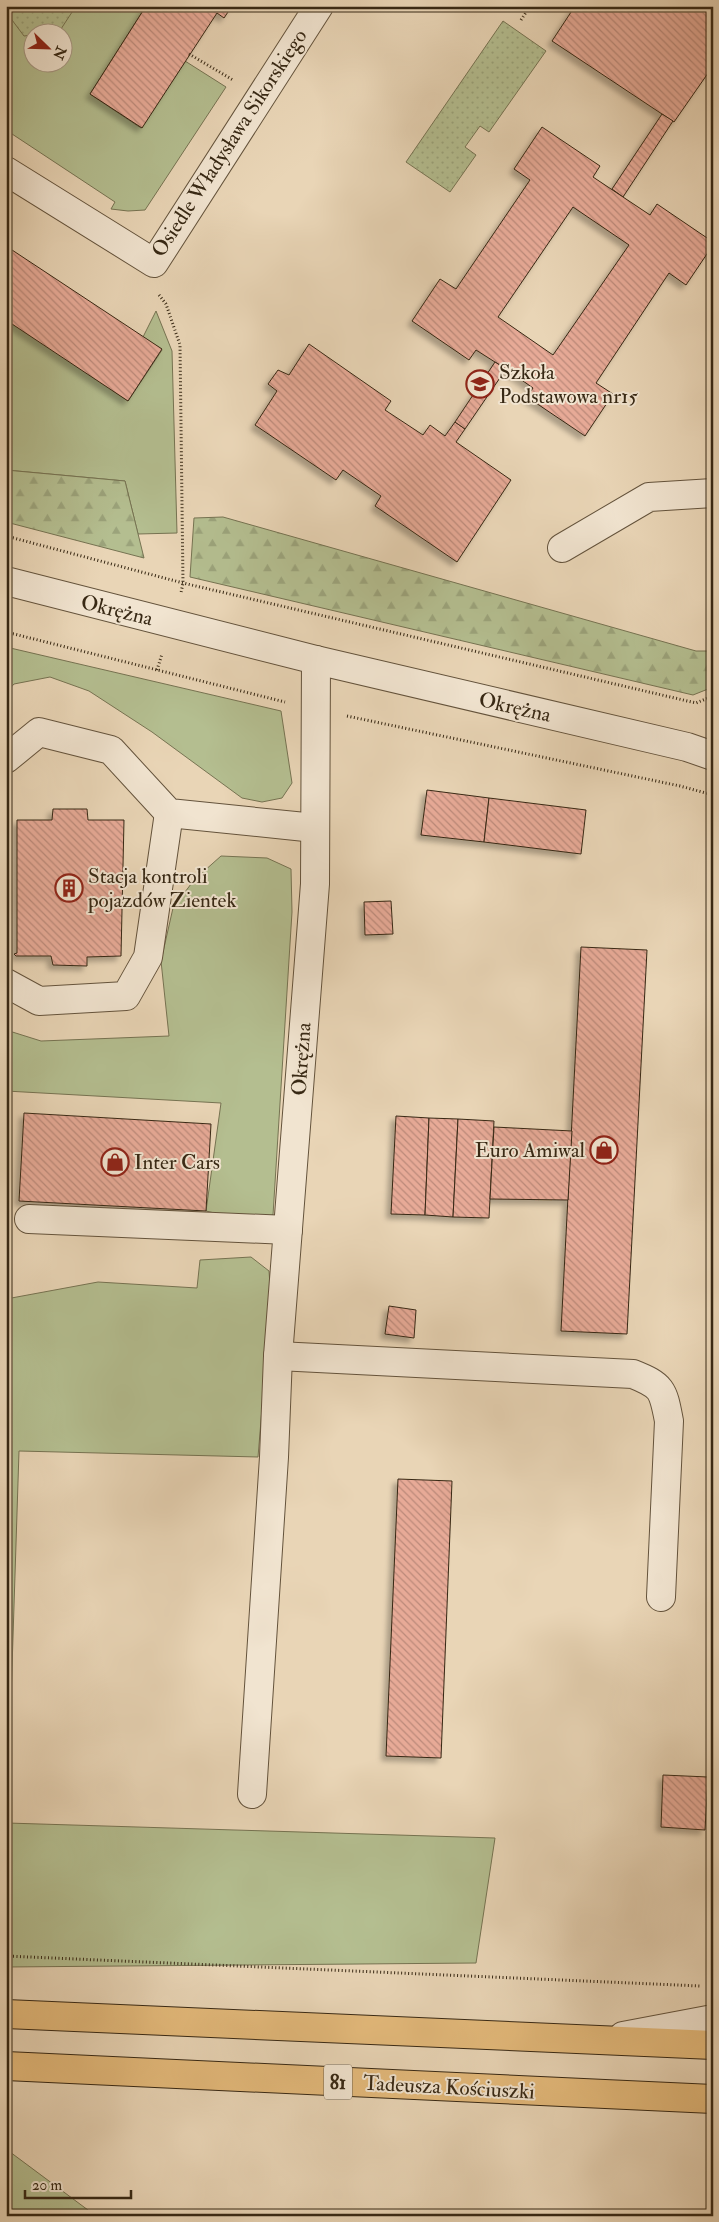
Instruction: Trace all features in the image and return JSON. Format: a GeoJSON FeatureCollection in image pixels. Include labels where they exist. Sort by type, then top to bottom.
{"type":"FeatureCollection","features":[{"type":"Feature","properties":{"kind":"main road"},"geometry":{"type":"LineString","coordinates":[[6,2014],[713,2045]]}},
{"type":"Feature","properties":{"kind":"main road","name":"Tadeusza Kościuszki"},"geometry":{"type":"LineString","coordinates":[[6,2066],[713,2099]]}},
{"type":"Feature","properties":{"kind":"street","name":"Osiedle Władysława Sikorskiego"},"geometry":{"type":"LineString","coordinates":[[6,171],[154,263],[319,6]]}},
{"type":"Feature","properties":{"kind":"street"},"geometry":{"type":"LineString","coordinates":[[562,548],[649,497],[713,493]]}},
{"type":"Feature","properties":{"kind":"street","name":"Okrężna"},"geometry":{"type":"LineString","coordinates":[[6,581],[316,660],[687,748],[713,756]]}},
{"type":"Feature","properties":{"kind":"street","name":"Okrężna"},"geometry":{"type":"LineString","coordinates":[[252,1794],[274,1457],[278,1356],[315,884],[316,660]]}},
{"type":"Feature","properties":{"kind":"street"},"geometry":{"type":"LineString","coordinates":[[6,759],[39,732],[111,750],[169,813],[315,828]]}},
{"type":"Feature","properties":{"kind":"street"},"geometry":{"type":"LineString","coordinates":[[6,983],[39,1001],[126,996],[148,957],[169,813]]}},
{"type":"Feature","properties":{"kind":"street"},"geometry":{"type":"LineString","coordinates":[[29,1218],[288,1230]]}},
{"type":"Feature","properties":{"kind":"street"},"geometry":{"type":"LineString","coordinates":[[278,1356],[633,1374],[658,1386],[665,1399],[669,1421],[661,1597]]}},
{"type":"Feature","properties":{"kind":"street"},"geometry":{"type":"LineString","coordinates":[[604,2040],[713,2019]]}},
{"type":"Feature","properties":{"kind":"path"},"geometry":{"type":"LineString","coordinates":[[521,20],[530,6]]}},
{"type":"Feature","properties":{"kind":"path"},"geometry":{"type":"LineString","coordinates":[[190,54],[238,83]]}},
{"type":"Feature","properties":{"kind":"path"},"geometry":{"type":"LineString","coordinates":[[154,289],[166,304],[180,346],[183,583]]}},
{"type":"Feature","properties":{"kind":"path"},"geometry":{"type":"LineString","coordinates":[[6,536],[183,583],[696,703],[713,696]]}},
{"type":"Feature","properties":{"kind":"path"},"geometry":{"type":"LineString","coordinates":[[6,632],[315,709],[680,786],[713,796]]}},
{"type":"Feature","properties":{"kind":"path"},"geometry":{"type":"LineString","coordinates":[[6,1956],[703,1986]]}},
{"type":"Feature","properties":{"kind":"green space"},"geometry":{"type":"Polygon","coordinates":[[[6,6],[146,6],[90,94],[141,128],[185,61],[226,87],[145,210],[111,209],[115,202],[6,130],[6,6]]]}},
{"type":"Feature","properties":{"kind":"green space"},"geometry":{"type":"Polygon","coordinates":[[[6,6],[76,6],[66,22],[22,22],[22,33],[6,12],[6,6]]]}},
{"type":"Feature","properties":{"kind":"green space"},"geometry":{"type":"Polygon","coordinates":[[[503,21],[546,51],[489,132],[480,126],[465,147],[476,155],[450,192],[406,162],[503,21]]]}},
{"type":"Feature","properties":{"kind":"green space"},"geometry":{"type":"Polygon","coordinates":[[[156,311],[172,351],[177,533],[138,534],[125,481],[6,470],[6,316],[128,401],[162,350],[143,337],[156,311]]]}},
{"type":"Feature","properties":{"kind":"green space"},"geometry":{"type":"Polygon","coordinates":[[[6,470],[125,481],[144,558],[6,522],[6,470]]]}},
{"type":"Feature","properties":{"kind":"green space"},"geometry":{"type":"Polygon","coordinates":[[[223,517],[696,651],[713,651],[713,687],[693,695],[190,577],[194,518],[223,517]]]}},
{"type":"Feature","properties":{"kind":"green space"},"geometry":{"type":"Polygon","coordinates":[[[6,647],[281,711],[292,783],[282,798],[262,802],[242,798],[152,732],[89,691],[50,677],[14,684],[6,693],[6,647]]]}},
{"type":"Feature","properties":{"kind":"green space"},"geometry":{"type":"Polygon","coordinates":[[[221,856],[267,858],[291,869],[292,912],[273,1215],[244,1220],[206,1211],[221,1103],[6,1091],[6,1030],[41,1041],[169,1036],[161,961],[173,908],[194,880],[221,856]]]}},
{"type":"Feature","properties":{"kind":"green space"},"geometry":{"type":"Polygon","coordinates":[[[251,1257],[269,1271],[271,1299],[258,1457],[19,1451],[7,1823],[495,1838],[476,1963],[6,1967],[6,1299],[98,1282],[197,1288],[200,1260],[251,1257]]]}},
{"type":"Feature","properties":{"kind":"green space"},"geometry":{"type":"Polygon","coordinates":[[[6,2149],[96,2216],[6,2216],[6,2149]]]}},
{"type":"Feature","properties":{"kind":"building"},"geometry":{"type":"Polygon","coordinates":[[[146,6],[232,6],[224,18],[217,13],[142,128],[90,94],[146,6]]]}},
{"type":"Feature","properties":{"kind":"building"},"geometry":{"type":"Polygon","coordinates":[[[575,6],[703,6],[713,13],[713,66],[674,122],[552,41],[575,6]]]}},
{"type":"Feature","properties":{"kind":"building"},"geometry":{"type":"Polygon","coordinates":[[[662,114],[673,121],[623,197],[612,189],[662,114]]]}},
{"type":"Feature","properties":{"kind":"building"},"geometry":{"type":"Polygon","coordinates":[[[542,127],[600,166],[593,177],[650,215],[657,204],[713,242],[713,245],[686,285],[669,273],[596,383],[613,394],[585,436],[527,397],[533,388],[506,369],[476,350],[469,360],[412,321],[440,279],[456,289],[530,180],[514,169],[542,127]],[[573,207],[498,317],[553,355],[629,245],[573,207]]]}},
{"type":"Feature","properties":{"kind":"building"},"geometry":{"type":"Polygon","coordinates":[[[6,246],[162,349],[128,401],[6,320],[6,246]]]}},
{"type":"Feature","properties":{"kind":"building"},"geometry":{"type":"Polygon","coordinates":[[[309,344],[391,401],[385,410],[423,435],[430,425],[445,436],[455,422],[465,429],[456,442],[511,480],[457,562],[375,506],[381,496],[343,470],[336,480],[255,425],[277,391],[268,384],[278,370],[289,375],[309,344]]]}},
{"type":"Feature","properties":{"kind":"building"},"geometry":{"type":"Polygon","coordinates":[[[495,362],[506,369],[465,429],[455,422],[495,362]]]}},
{"type":"Feature","properties":{"kind":"building"},"geometry":{"type":"Polygon","coordinates":[[[427,790],[489,798],[484,842],[421,835],[427,790]]]}},
{"type":"Feature","properties":{"kind":"building"},"geometry":{"type":"Polygon","coordinates":[[[489,798],[586,810],[581,854],[484,842],[489,798]]]}},
{"type":"Feature","properties":{"kind":"building","name":"Stacja kontroli pojazdów Zientek"},"geometry":{"type":"Polygon","coordinates":[[[53,809],[87,809],[88,820],[124,820],[121,956],[87,957],[87,966],[53,965],[51,956],[16,956],[14,954],[17,953],[17,820],[52,820],[53,809]]]}},
{"type":"Feature","properties":{"kind":"building"},"geometry":{"type":"Polygon","coordinates":[[[391,901],[393,934],[365,935],[364,902],[391,901]]]}},
{"type":"Feature","properties":{"kind":"building","name":"Euro Amiwal"},"geometry":{"type":"Polygon","coordinates":[[[581,947],[647,950],[627,1334],[561,1331],[581,947]]]}},
{"type":"Feature","properties":{"kind":"building","name":"Inter Cars"},"geometry":{"type":"Polygon","coordinates":[[[24,1113],[211,1124],[206,1211],[19,1201],[24,1113]]]}},
{"type":"Feature","properties":{"kind":"building"},"geometry":{"type":"Polygon","coordinates":[[[396,1116],[429,1118],[425,1215],[391,1214],[396,1116]]]}},
{"type":"Feature","properties":{"kind":"building"},"geometry":{"type":"Polygon","coordinates":[[[429,1118],[458,1119],[453,1217],[425,1215],[429,1118]]]}},
{"type":"Feature","properties":{"kind":"building"},"geometry":{"type":"Polygon","coordinates":[[[458,1119],[494,1121],[489,1218],[453,1217],[458,1119]]]}},
{"type":"Feature","properties":{"kind":"building"},"geometry":{"type":"Polygon","coordinates":[[[494,1127],[572,1131],[568,1200],[490,1199],[494,1127]]]}},
{"type":"Feature","properties":{"kind":"building"},"geometry":{"type":"Polygon","coordinates":[[[389,1306],[416,1310],[414,1338],[385,1334],[389,1306]]]}},
{"type":"Feature","properties":{"kind":"building"},"geometry":{"type":"Polygon","coordinates":[[[398,1479],[452,1481],[441,1758],[386,1756],[398,1479]]]}},
{"type":"Feature","properties":{"kind":"building"},"geometry":{"type":"Polygon","coordinates":[[[663,1775],[708,1777],[705,1830],[661,1827],[663,1775]]]}},
{"type":"Feature","properties":{"kind":"place","name":"Szkoła Podstawowa nr15"},"geometry":{"type":"Point","coordinates":[480,384]}},
{"type":"Feature","properties":{"kind":"place","name":"Stacja kontroli pojazdów Zientek"},"geometry":{"type":"Point","coordinates":[69,888]}},
{"type":"Feature","properties":{"kind":"place","name":"Euro Amiwal"},"geometry":{"type":"Point","coordinates":[604,1150]}},
{"type":"Feature","properties":{"kind":"place","name":"Inter Cars"},"geometry":{"type":"Point","coordinates":[115,1162]}}]}
